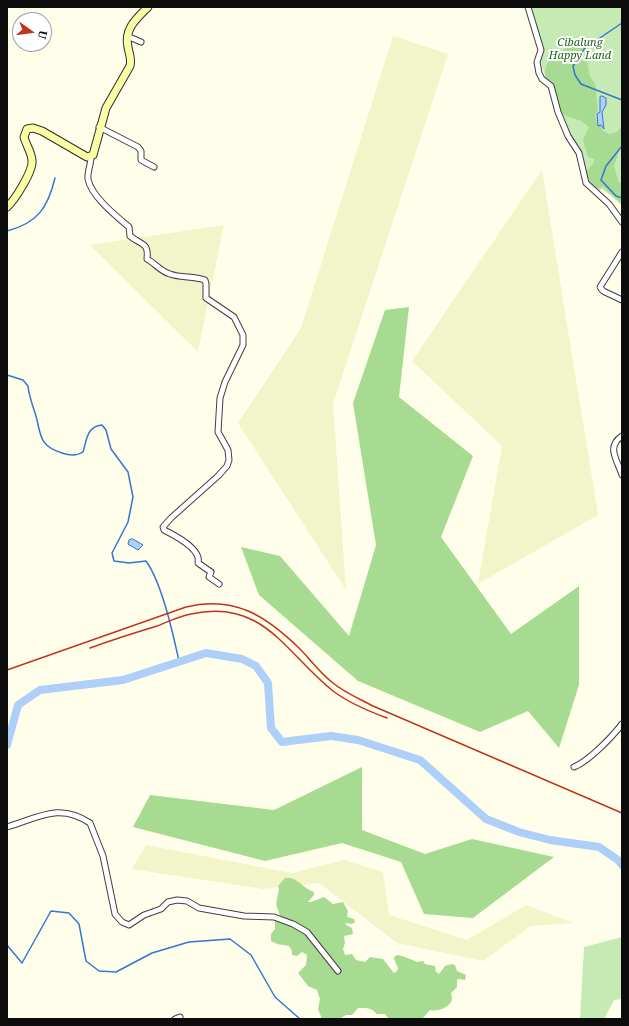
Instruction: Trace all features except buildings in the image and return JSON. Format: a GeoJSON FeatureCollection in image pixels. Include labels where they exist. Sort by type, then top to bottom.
{"type":"FeatureCollection","features":[{"type":"Feature","properties":{"kind":"street"},"geometry":{"type":"LineString","coordinates":[[148,7],[131,26],[127,36],[130,66],[108,104],[99,127],[91,157],[88,177],[92,187],[108,208],[129,227],[130,236],[146,247],[148,251],[147,259],[155,264],[158,270],[166,273],[205,280],[206,298],[234,317],[243,335],[243,345],[221,394],[218,432],[228,450],[228,463],[218,476],[163,527],[164,530],[189,545],[198,557],[198,563],[211,572],[210,578],[219,584]]}},
{"type":"Feature","properties":{"kind":"street"},"geometry":{"type":"LineString","coordinates":[[528,7],[541,50],[537,62],[539,72],[542,79],[551,86],[558,112],[568,136],[579,153],[586,183],[610,204],[622,222]]}},
{"type":"Feature","properties":{"kind":"street"},"geometry":{"type":"LineString","coordinates":[[127,36],[141,42]]}},
{"type":"Feature","properties":{"kind":"street"},"geometry":{"type":"LineString","coordinates":[[99,127],[138,147],[141,151],[141,160],[154,167]]}},
{"type":"Feature","properties":{"kind":"street"},"geometry":{"type":"LineString","coordinates":[[7,207],[18,193],[32,164],[32,157],[24,137],[27,129],[39,129],[87,157],[91,157]]}},
{"type":"Feature","properties":{"kind":"street"},"geometry":{"type":"LineString","coordinates":[[622,252],[600,287],[603,291],[622,300]]}},
{"type":"Feature","properties":{"kind":"street"},"geometry":{"type":"LineString","coordinates":[[622,436],[613,445],[622,475]]}},
{"type":"Feature","properties":{"kind":"street"},"geometry":{"type":"LineString","coordinates":[[574,767],[581,764],[607,741],[622,724]]}},
{"type":"Feature","properties":{"kind":"street"},"geometry":{"type":"LineString","coordinates":[[7,826],[56,811],[90,823],[103,856],[115,914],[119,920],[126,925],[131,925],[141,917],[158,910],[168,902],[177,900],[187,901],[199,908],[244,916],[274,917],[298,926],[307,932],[338,971]]}},
{"type":"Feature","properties":{"kind":"street"},"geometry":{"type":"LineString","coordinates":[[175,1019],[180,1017],[180,1019]]}},
{"type":"Feature","properties":{"kind":"green space","name":"Cibalung Happy Land"},"geometry":{"type":"Polygon","coordinates":[[[529,7],[622,7],[622,206],[602,189],[594,194],[583,181],[581,163],[542,67],[529,7]]]}},
{"type":"Feature","properties":{"kind":"green space"},"geometry":{"type":"Polygon","coordinates":[[[393,36],[448,54],[333,404],[346,590],[238,423],[301,328],[393,36]]]}},
{"type":"Feature","properties":{"kind":"green space"},"geometry":{"type":"Polygon","coordinates":[[[576,43],[584,46],[590,77],[595,84],[598,110],[595,115],[598,126],[601,126],[603,131],[609,134],[617,132],[622,126],[622,142],[614,166],[619,183],[622,182],[622,204],[603,187],[595,189],[586,186],[584,175],[594,162],[594,159],[588,157],[583,140],[589,127],[581,121],[559,113],[546,80],[545,72],[547,65],[552,58],[576,43]]]}},
{"type":"Feature","properties":{"kind":"green space"},"geometry":{"type":"Polygon","coordinates":[[[542,170],[598,515],[478,584],[502,446],[412,361],[542,170]]]}},
{"type":"Feature","properties":{"kind":"green space"},"geometry":{"type":"Polygon","coordinates":[[[224,225],[198,352],[90,245],[224,225]]]}},
{"type":"Feature","properties":{"kind":"green space"},"geometry":{"type":"Polygon","coordinates":[[[409,307],[399,397],[473,456],[441,537],[511,634],[579,586],[579,685],[559,748],[528,711],[480,732],[358,681],[259,595],[241,547],[280,556],[349,636],[376,545],[353,403],[385,310],[409,307]]]}},
{"type":"Feature","properties":{"kind":"green space"},"geometry":{"type":"Polygon","coordinates":[[[362,767],[362,830],[425,854],[472,839],[554,857],[473,918],[424,914],[401,862],[342,843],[265,861],[133,827],[150,795],[274,810],[362,767]]]}},
{"type":"Feature","properties":{"kind":"green space"},"geometry":{"type":"Polygon","coordinates":[[[146,845],[292,873],[344,860],[383,872],[389,915],[467,940],[526,905],[573,923],[531,926],[483,961],[397,943],[319,883],[263,889],[132,869],[146,845]]]}},
{"type":"Feature","properties":{"kind":"green space"},"geometry":{"type":"Polygon","coordinates":[[[285,878],[293,879],[314,892],[314,895],[308,902],[324,897],[333,904],[343,902],[348,911],[347,917],[354,919],[355,922],[352,924],[346,923],[346,925],[352,928],[353,934],[344,936],[345,943],[343,949],[345,955],[352,954],[356,960],[365,962],[370,957],[383,959],[394,973],[398,968],[394,959],[395,956],[398,955],[417,962],[423,961],[425,964],[435,966],[436,972],[439,974],[445,966],[452,964],[455,965],[457,971],[466,975],[465,980],[457,980],[457,987],[451,993],[452,999],[449,1005],[443,1009],[430,1010],[422,1019],[389,1019],[385,1014],[377,1014],[369,1008],[358,1008],[352,1015],[346,1015],[339,1019],[322,1019],[318,1009],[320,999],[317,990],[308,986],[298,973],[306,965],[307,955],[302,952],[297,956],[292,955],[292,951],[289,946],[277,944],[271,941],[271,934],[275,929],[275,922],[280,916],[276,904],[279,889],[278,886],[285,878]]]}},
{"type":"Feature","properties":{"kind":"green space"},"geometry":{"type":"Polygon","coordinates":[[[622,937],[622,999],[614,1000],[604,1019],[580,1019],[584,947],[622,937]]]}},
{"type":"Feature","properties":{"kind":"water"},"geometry":{"type":"Polygon","coordinates":[[[602,96],[606,98],[606,105],[602,112],[604,129],[601,125],[598,126],[597,114],[600,112],[600,97],[602,96]]]}},
{"type":"Feature","properties":{"kind":"water"},"geometry":{"type":"Polygon","coordinates":[[[133,539],[143,545],[138,550],[128,544],[129,540],[133,539]]]}},
{"type":"Feature","properties":{"kind":"waterway"},"geometry":{"type":"LineString","coordinates":[[622,23],[585,48],[573,66],[575,75],[581,84],[622,100]]}},
{"type":"Feature","properties":{"kind":"waterway"},"geometry":{"type":"LineString","coordinates":[[622,146],[606,166],[601,180],[616,196],[622,198]]}},
{"type":"Feature","properties":{"kind":"waterway"},"geometry":{"type":"LineString","coordinates":[[7,231],[18,228],[27,223],[40,212],[49,197],[55,178]]}},
{"type":"Feature","properties":{"kind":"waterway"},"geometry":{"type":"LineString","coordinates":[[7,375],[23,380],[28,386],[42,439],[54,450],[70,455],[81,453],[83,452],[88,435],[93,428],[102,425],[106,430],[111,449],[128,472],[133,497],[128,522],[112,553],[114,561],[129,563],[146,561],[162,595],[179,661]]}},
{"type":"Feature","properties":{"kind":"waterway"},"geometry":{"type":"LineString","coordinates":[[7,745],[18,705],[40,690],[123,680],[206,653],[242,659],[256,666],[268,683],[271,728],[282,742],[331,736],[358,740],[420,760],[486,819],[519,832],[550,840],[599,847],[618,860],[622,865]]}},
{"type":"Feature","properties":{"kind":"waterway"},"geometry":{"type":"LineString","coordinates":[[7,945],[22,963],[51,911],[69,913],[79,924],[86,961],[99,971],[116,972],[152,953],[189,942],[230,939],[251,955],[275,997],[300,1019]]}},
{"type":"Feature","properties":{"kind":"railway"},"geometry":{"type":"LineString","coordinates":[[7,670],[186,607],[203,604],[234,606],[248,611],[274,626],[299,648],[328,679],[353,696],[622,813]]}},
{"type":"Feature","properties":{"kind":"railway"},"geometry":{"type":"LineString","coordinates":[[90,648],[191,614],[216,611],[237,614],[256,622],[272,633],[333,691],[359,706],[387,718]]}}]}
